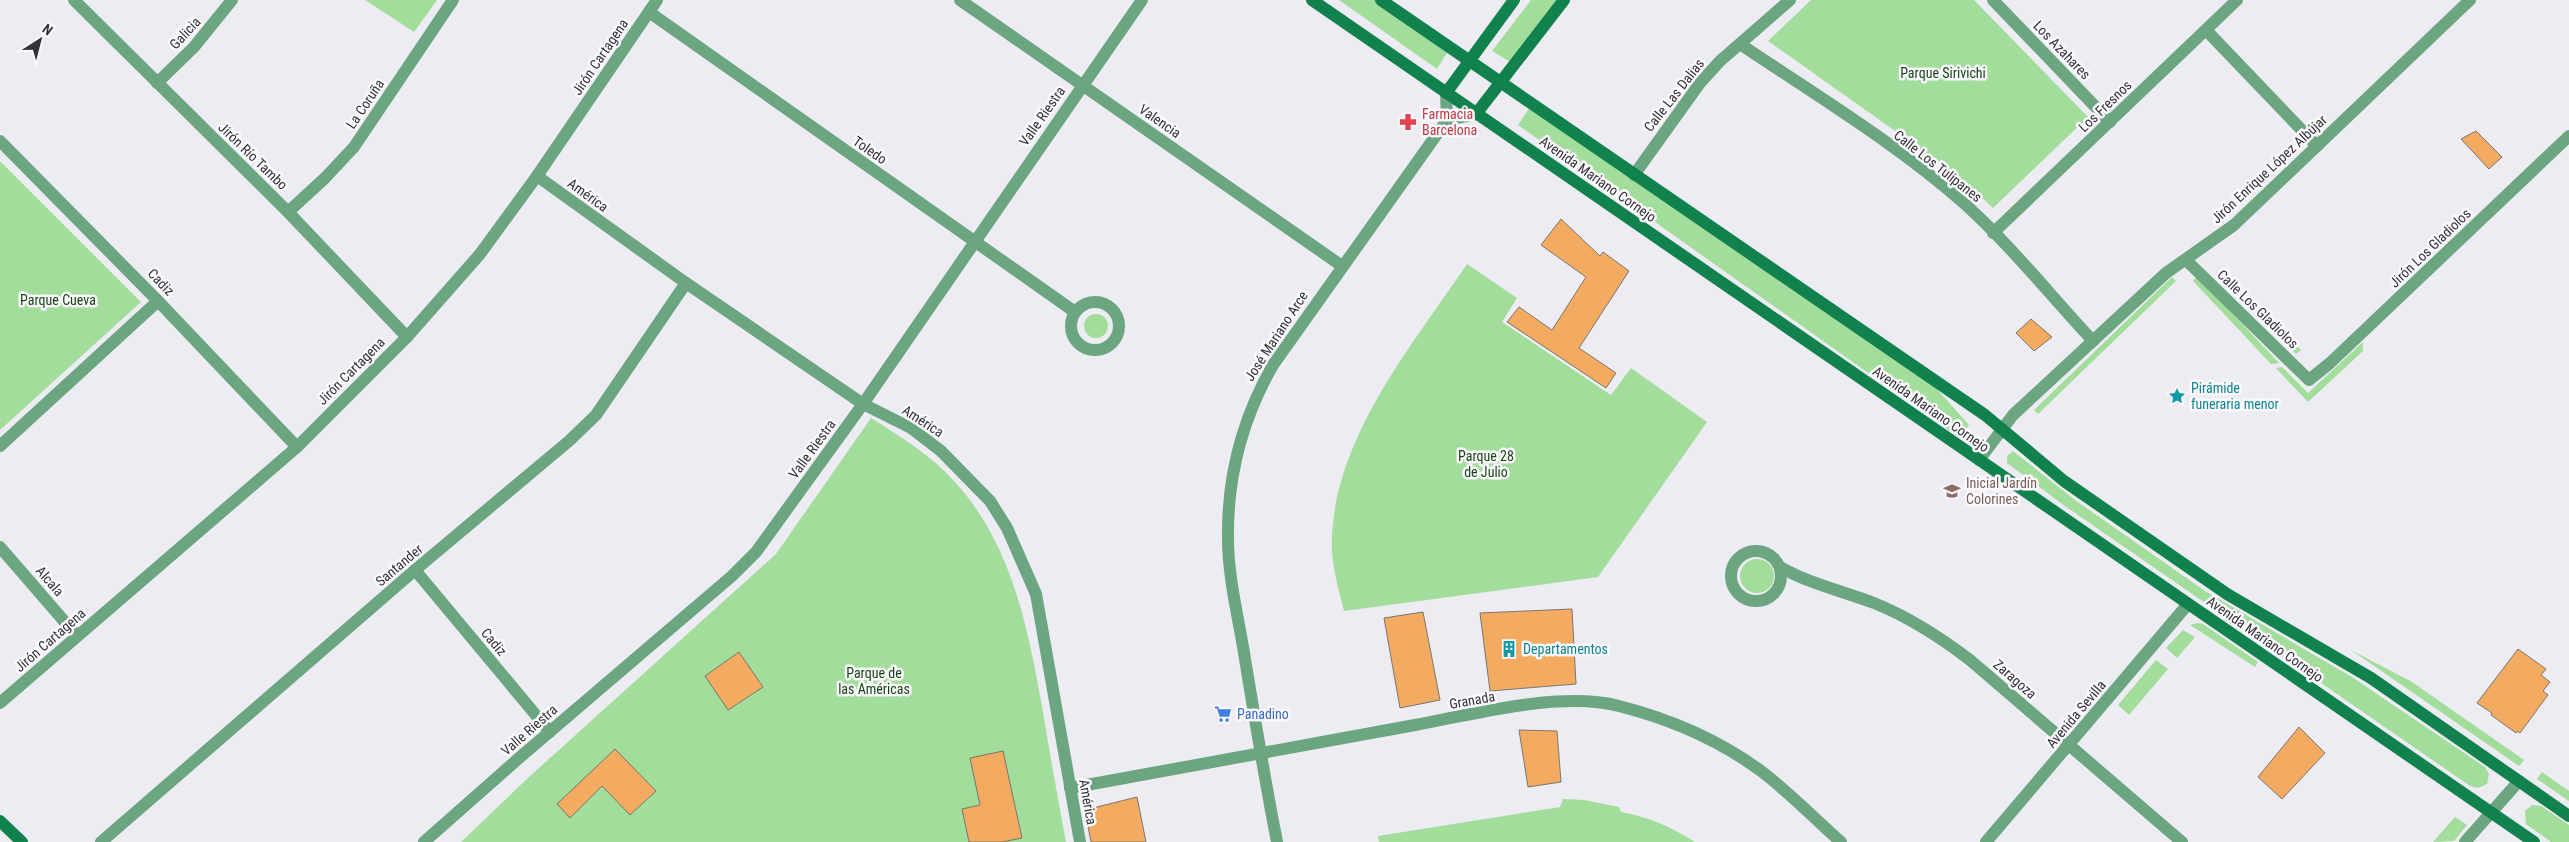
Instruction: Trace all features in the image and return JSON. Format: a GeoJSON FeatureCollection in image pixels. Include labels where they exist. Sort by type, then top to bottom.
{"type":"FeatureCollection","features":[{"type":"Feature","properties":{"kind":"main road","name":"Avenida Mariano Cornejo"},"geometry":{"type":"LineString","coordinates":[[1312,0],[2534,842]]}},
{"type":"Feature","properties":{"kind":"main road","name":"Avenida Mariano Cornejo"},"geometry":{"type":"LineString","coordinates":[[1381,0],[2002,429],[2064,481],[2219,589],[2370,678],[2569,816]]}},
{"type":"Feature","properties":{"kind":"main road"},"geometry":{"type":"LineString","coordinates":[[1446,92],[1514,0]]}},
{"type":"Feature","properties":{"kind":"main road"},"geometry":{"type":"LineString","coordinates":[[1476,114],[1564,0]]}},
{"type":"Feature","properties":{"kind":"main road"},"geometry":{"type":"LineString","coordinates":[[0,821],[22,842]]}},
{"type":"Feature","properties":{"kind":"street","name":"Jirón Río Tambo"},"geometry":{"type":"LineString","coordinates":[[74,0],[288,212],[407,337]]}},
{"type":"Feature","properties":{"kind":"street","name":"Galicia"},"geometry":{"type":"LineString","coordinates":[[157,83],[194,47],[232,0]]}},
{"type":"Feature","properties":{"kind":"street","name":"La Coruña"},"geometry":{"type":"LineString","coordinates":[[288,212],[325,178],[354,147],[452,0]]}},
{"type":"Feature","properties":{"kind":"street","name":"Jirón Cartagena"},"geometry":{"type":"LineString","coordinates":[[0,703],[297,447],[407,337],[480,254],[537,176],[657,0]]}},
{"type":"Feature","properties":{"kind":"street","name":"Valencia"},"geometry":{"type":"LineString","coordinates":[[960,0],[1342,266]]}},
{"type":"Feature","properties":{"kind":"street","name":"Valle Riestra"},"geometry":{"type":"LineString","coordinates":[[424,842],[732,576],[756,552],[862,404],[973,241],[1142,0]]}},
{"type":"Feature","properties":{"kind":"street","name":"Calle Las Dalias"},"geometry":{"type":"LineString","coordinates":[[1634,175],[1700,83],[1740,44],[1790,0]]}},
{"type":"Feature","properties":{"kind":"street","name":"Los Azahares"},"geometry":{"type":"LineString","coordinates":[[1993,0],[2110,122]]}},
{"type":"Feature","properties":{"kind":"street","name":"Los Fresnos"},"geometry":{"type":"LineString","coordinates":[[1993,233],[2237,0]]}},
{"type":"Feature","properties":{"kind":"street","name":"Jirón Enrique López Albújar"},"geometry":{"type":"LineString","coordinates":[[1979,460],[2002,429],[2093,341],[2166,273],[2234,226],[2470,0]]}},
{"type":"Feature","properties":{"kind":"street","name":"Toledo"},"geometry":{"type":"LineString","coordinates":[[649,12],[1075,312]]}},
{"type":"Feature","properties":{"kind":"street"},"geometry":{"type":"LineString","coordinates":[[2206,30],[2317,146]]}},
{"type":"Feature","properties":{"kind":"street","name":"Calle Los Tulipanes"},"geometry":{"type":"LineString","coordinates":[[1740,44],[1875,135],[1942,185],[1993,233],[2093,341]]}},
{"type":"Feature","properties":{"kind":"street"},"geometry":{"type":"LineString","coordinates":[[1446,92],[1447,120],[1476,114]]}},
{"type":"Feature","properties":{"kind":"street","name":"José Mariano Arce"},"geometry":{"type":"LineString","coordinates":[[1277,842],[1260,752],[1229,548],[1234,463],[1244,425],[1257,392],[1272,365],[1447,120]]}},
{"type":"Feature","properties":{"kind":"street","name":"Jirón Los Gladiolos"},"geometry":{"type":"LineString","coordinates":[[2309,380],[2330,364],[2569,136]]}},
{"type":"Feature","properties":{"kind":"street","name":"Cadiz"},"geometry":{"type":"LineString","coordinates":[[0,141],[158,301],[297,447]]}},
{"type":"Feature","properties":{"kind":"street","name":"América"},"geometry":{"type":"LineString","coordinates":[[537,176],[686,283],[862,404],[911,428],[941,451],[990,501],[1006,528],[1036,594],[1080,842]]}},
{"type":"Feature","properties":{"kind":"street","name":"Calle Los Gladiolos"},"geometry":{"type":"LineString","coordinates":[[2186,260],[2309,380]]}},
{"type":"Feature","properties":{"kind":"street","name":"Santander"},"geometry":{"type":"LineString","coordinates":[[101,842],[415,570],[569,442],[596,415],[686,283]]}},
{"type":"Feature","properties":{"kind":"street"},"geometry":{"type":"LineString","coordinates":[[0,446],[158,301]]}},
{"type":"Feature","properties":{"kind":"street","name":"Alcala"},"geometry":{"type":"LineString","coordinates":[[0,547],[77,636]]}},
{"type":"Feature","properties":{"kind":"street"},"geometry":{"type":"LineString","coordinates":[[1780,586],[1780,568],[1771,556],[1764,552],[1747,552],[1734,563],[1731,578],[1738,593],[1753,601],[1769,598],[1780,586],[1804,580]]}},
{"type":"Feature","properties":{"kind":"street","name":"Zaragoza"},"geometry":{"type":"LineString","coordinates":[[1780,568],[1804,580],[1874,603],[1909,618],[1939,636],[1970,660],[2182,842]]}},
{"type":"Feature","properties":{"kind":"street","name":"Cadiz"},"geometry":{"type":"LineString","coordinates":[[415,570],[550,732]]}},
{"type":"Feature","properties":{"kind":"street","name":"Avenida Sevilla"},"geometry":{"type":"LineString","coordinates":[[1986,842],[2188,604]]}},
{"type":"Feature","properties":{"kind":"street","name":"Granada"},"geometry":{"type":"LineString","coordinates":[[1070,788],[1492,711],[1558,702],[1590,701],[1618,706],[1655,717],[1707,738],[1732,751],[1762,772],[1841,842]]}},
{"type":"Feature","properties":{"kind":"street"},"geometry":{"type":"LineString","coordinates":[[2465,842],[2518,782]]}},
{"type":"Feature","properties":{"kind":"green space"},"geometry":{"type":"Polygon","coordinates":[[[365,0],[437,0],[414,32],[365,0]]]}},
{"type":"Feature","properties":{"kind":"green space"},"geometry":{"type":"Polygon","coordinates":[[[1339,0],[1375,0],[1448,51],[1437,69],[1339,0]]]}},
{"type":"Feature","properties":{"kind":"green space"},"geometry":{"type":"Polygon","coordinates":[[[1531,0],[1560,0],[1512,63],[1492,51],[1531,0]]]}},
{"type":"Feature","properties":{"kind":"green space","name":"Parque Sirivichi"},"geometry":{"type":"Polygon","coordinates":[[[1811,0],[1974,0],[2088,117],[1993,208],[1960,177],[1768,41],[1811,0]]]}},
{"type":"Feature","properties":{"kind":"green space"},"geometry":{"type":"Polygon","coordinates":[[[1530,107],[1935,387],[1969,425],[1960,438],[1518,125],[1530,107]]]}},
{"type":"Feature","properties":{"kind":"green space","name":"Parque Cueva"},"geometry":{"type":"Polygon","coordinates":[[[0,161],[141,302],[0,430],[0,161]]]}},
{"type":"Feature","properties":{"kind":"green space","name":"Parque 28 de Julio"},"geometry":{"type":"Polygon","coordinates":[[[1467,264],[1517,298],[1502,322],[1611,395],[1631,368],[1707,422],[1598,577],[1344,611],[1335,574],[1332,536],[1337,498],[1347,462],[1362,427],[1401,359],[1467,264]]]}},
{"type":"Feature","properties":{"kind":"green space"},"geometry":{"type":"Polygon","coordinates":[[[2197,276],[2279,363],[2271,364],[2193,281],[2197,276]]]}},
{"type":"Feature","properties":{"kind":"green space"},"geometry":{"type":"Polygon","coordinates":[[[2172,277],[2176,281],[2038,414],[2034,410],[2172,277]]]}},
{"type":"Feature","properties":{"kind":"green space"},"geometry":{"type":"Polygon","coordinates":[[[2264,310],[2301,350],[2296,354],[2259,314],[2264,310]]]}},
{"type":"Feature","properties":{"kind":"green space"},"geometry":{"type":"Polygon","coordinates":[[[1096,314],[1104,318],[1108,326],[1104,334],[1096,338],[1088,334],[1084,326],[1088,318],[1096,314]]]}},
{"type":"Feature","properties":{"kind":"green space"},"geometry":{"type":"Polygon","coordinates":[[[2363,342],[2363,351],[2308,402],[2276,368],[2282,367],[2308,393],[2363,342]]]}},
{"type":"Feature","properties":{"kind":"green space","name":"Parque de las Américas"},"geometry":{"type":"Polygon","coordinates":[[[871,418],[904,439],[946,472],[975,507],[991,533],[1004,561],[1015,590],[1031,650],[1066,842],[461,842],[529,777],[776,554],[871,418]]]}},
{"type":"Feature","properties":{"kind":"green space"},"geometry":{"type":"Polygon","coordinates":[[[2013,451],[2075,500],[2205,591],[2352,677],[2485,767],[2489,774],[2487,784],[2478,788],[2470,786],[2065,506],[2007,463],[2007,456],[2013,451]]]}},
{"type":"Feature","properties":{"kind":"green space"},"geometry":{"type":"Polygon","coordinates":[[[1757,559],[1769,564],[1774,576],[1769,588],[1757,593],[1745,588],[1740,576],[1745,564],[1757,559]]]}},
{"type":"Feature","properties":{"kind":"green space"},"geometry":{"type":"Polygon","coordinates":[[[2203,624],[2258,662],[2255,667],[2190,625],[2203,624]]]}},
{"type":"Feature","properties":{"kind":"green space"},"geometry":{"type":"Polygon","coordinates":[[[2183,630],[2195,637],[2177,658],[2166,648],[2183,630]]]}},
{"type":"Feature","properties":{"kind":"green space"},"geometry":{"type":"Polygon","coordinates":[[[2351,650],[2412,682],[2524,760],[2519,766],[2351,650]]]}},
{"type":"Feature","properties":{"kind":"green space"},"geometry":{"type":"Polygon","coordinates":[[[2156,660],[2168,669],[2129,715],[2118,705],[2156,660]]]}},
{"type":"Feature","properties":{"kind":"green space"},"geometry":{"type":"Polygon","coordinates":[[[2542,772],[2569,791],[2569,801],[2537,779],[2542,772]]]}},
{"type":"Feature","properties":{"kind":"green space"},"geometry":{"type":"Polygon","coordinates":[[[1563,799],[1584,800],[1619,807],[1621,812],[1660,823],[1695,842],[1379,842],[1378,836],[1560,807],[1563,799]]]}},
{"type":"Feature","properties":{"kind":"green space"},"geometry":{"type":"Polygon","coordinates":[[[2532,805],[2541,806],[2569,825],[2569,842],[2551,842],[2526,824],[2525,811],[2532,805]]]}},
{"type":"Feature","properties":{"kind":"green space"},"geometry":{"type":"Polygon","coordinates":[[[2455,817],[2467,825],[2454,841],[2433,842],[2455,817]]]}},
{"type":"Feature","properties":{"kind":"building"},"geometry":{"type":"Polygon","coordinates":[[[2476,131],[2502,157],[2489,169],[2461,139],[2476,131]]]}},
{"type":"Feature","properties":{"kind":"building"},"geometry":{"type":"Polygon","coordinates":[[[1561,219],[1600,256],[1603,252],[1629,271],[1579,348],[1616,373],[1606,388],[1507,322],[1519,307],[1552,330],[1586,277],[1541,245],[1561,219]]]}},
{"type":"Feature","properties":{"kind":"building"},"geometry":{"type":"Polygon","coordinates":[[[2031,319],[2052,337],[2034,351],[2016,333],[2031,319]]]}},
{"type":"Feature","properties":{"kind":"building"},"geometry":{"type":"Polygon","coordinates":[[[1572,609],[1576,684],[1490,691],[1480,613],[1572,609]]]}},
{"type":"Feature","properties":{"kind":"building"},"geometry":{"type":"Polygon","coordinates":[[[1423,612],[1440,700],[1400,708],[1384,618],[1423,612]]]}},
{"type":"Feature","properties":{"kind":"building"},"geometry":{"type":"Polygon","coordinates":[[[2518,649],[2546,669],[2541,675],[2550,682],[2543,691],[2548,695],[2520,733],[2517,731],[2516,733],[2477,703],[2518,649]]]}},
{"type":"Feature","properties":{"kind":"building"},"geometry":{"type":"Polygon","coordinates":[[[739,652],[763,687],[728,710],[705,676],[739,652]]]}},
{"type":"Feature","properties":{"kind":"building"},"geometry":{"type":"Polygon","coordinates":[[[2299,727],[2325,753],[2282,799],[2258,777],[2299,727]]]}},
{"type":"Feature","properties":{"kind":"building"},"geometry":{"type":"Polygon","coordinates":[[[1519,730],[1557,731],[1561,782],[1528,787],[1519,730]]]}},
{"type":"Feature","properties":{"kind":"building"},"geometry":{"type":"Polygon","coordinates":[[[615,749],[656,791],[630,815],[602,786],[570,818],[557,804],[615,749]]]}},
{"type":"Feature","properties":{"kind":"building"},"geometry":{"type":"Polygon","coordinates":[[[1003,751],[1022,838],[1002,842],[969,842],[962,809],[980,805],[970,758],[1003,751]]]}},
{"type":"Feature","properties":{"kind":"building"},"geometry":{"type":"Polygon","coordinates":[[[1137,797],[1146,842],[1091,842],[1085,810],[1137,797]]]}},
{"type":"Feature","properties":{"kind":"place","name":"Farmacia Barcelona"},"geometry":{"type":"Point","coordinates":[1408,122]}},
{"type":"Feature","properties":{"kind":"place","name":"Pirámide funeraria menor"},"geometry":{"type":"Point","coordinates":[2177,396]}},
{"type":"Feature","properties":{"kind":"place","name":"Inicial Jardín Colorines"},"geometry":{"type":"Point","coordinates":[1952,491]}},
{"type":"Feature","properties":{"kind":"place","name":"Departamentos"},"geometry":{"type":"Point","coordinates":[1509,649]}},
{"type":"Feature","properties":{"kind":"place","name":"Panadino"},"geometry":{"type":"Point","coordinates":[1223,714]}}]}
